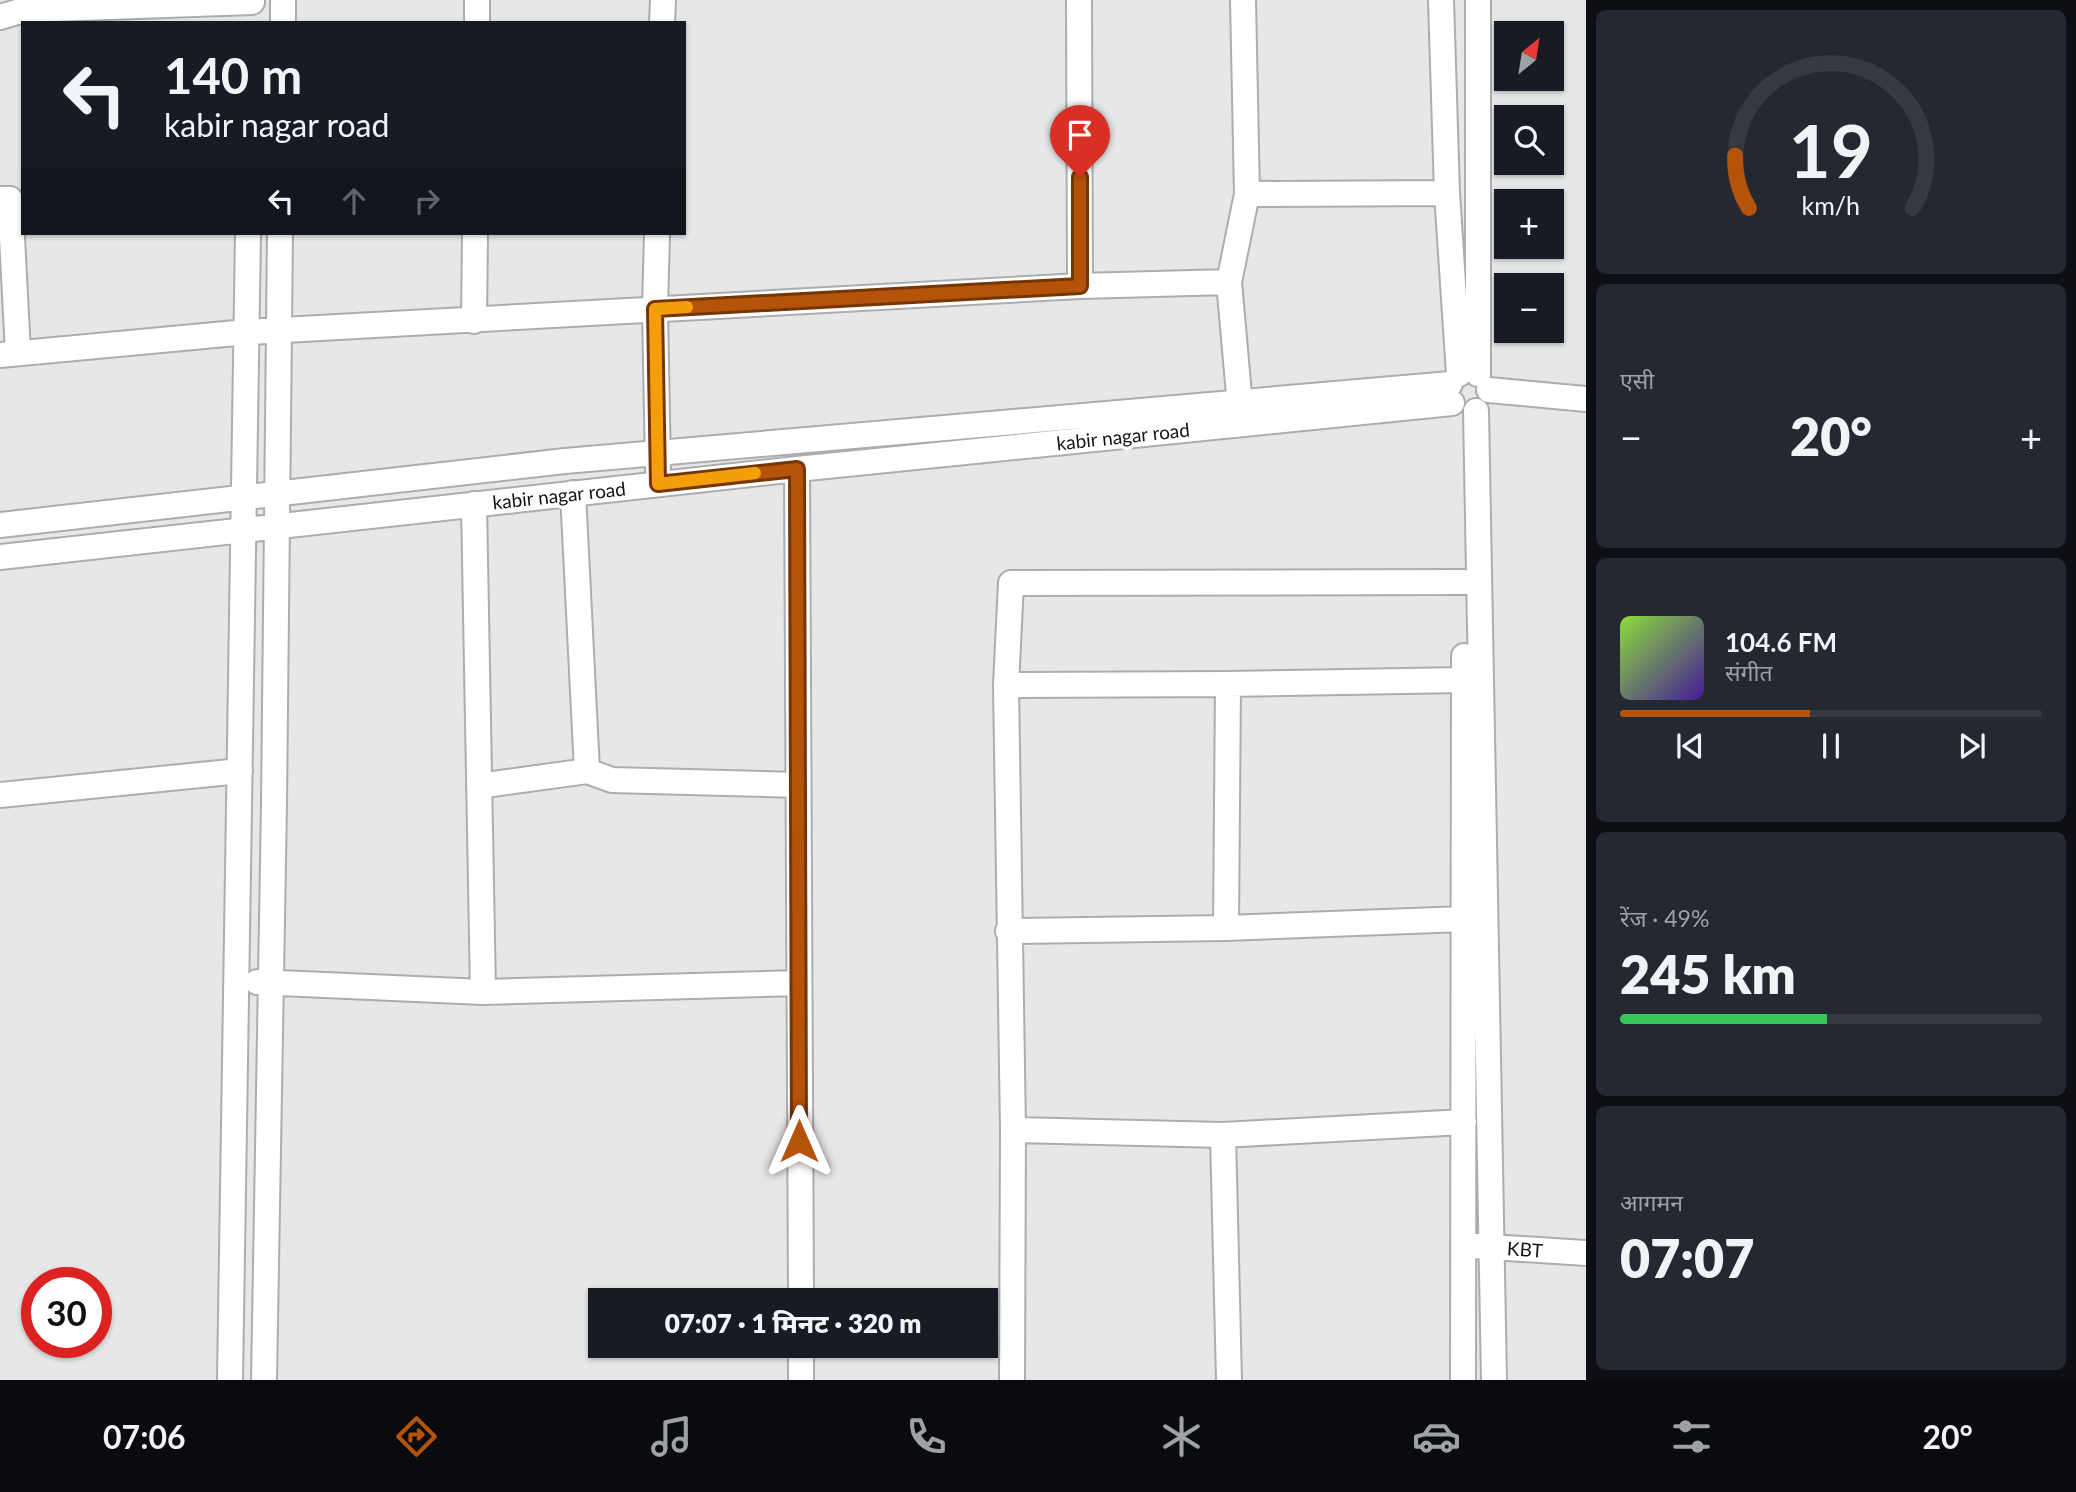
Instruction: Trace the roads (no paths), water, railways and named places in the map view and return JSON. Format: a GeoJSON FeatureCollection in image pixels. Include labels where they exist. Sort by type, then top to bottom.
{"type":"FeatureCollection","features":[{"type":"Feature","properties":{"kind":"street"},"geometry":{"type":"LineString","coordinates":[[283,0],[283,21]]}},
{"type":"Feature","properties":{"kind":"street"},"geometry":{"type":"LineString","coordinates":[[477,0],[477,21]]}},
{"type":"Feature","properties":{"kind":"street"},"geometry":{"type":"LineString","coordinates":[[662,21],[663,0]]}},
{"type":"Feature","properties":{"kind":"street"},"geometry":{"type":"LineString","coordinates":[[1079,0],[1080,286]]}},
{"type":"Feature","properties":{"kind":"street"},"geometry":{"type":"LineString","coordinates":[[0,525],[657,452],[1240,413],[1229,282],[1247,194],[1243,0]]}},
{"type":"Feature","properties":{"kind":"street"},"geometry":{"type":"LineString","coordinates":[[1441,0],[1447,193],[1467,393],[1494,1380]]}},
{"type":"Feature","properties":{"kind":"street"},"geometry":{"type":"LineString","coordinates":[[1464,1380],[1464,582],[1478,0]]}},
{"type":"Feature","properties":{"kind":"street"},"geometry":{"type":"LineString","coordinates":[[16,9],[252,8]]}},
{"type":"Feature","properties":{"kind":"street"},"geometry":{"type":"LineString","coordinates":[[1247,194],[1447,193]]}},
{"type":"Feature","properties":{"kind":"street"},"geometry":{"type":"LineString","coordinates":[[0,199],[10,199],[9,354],[247,332],[1080,286],[1229,282]]}},
{"type":"Feature","properties":{"kind":"street"},"geometry":{"type":"LineString","coordinates":[[230,1380],[248,235]]}},
{"type":"Feature","properties":{"kind":"street"},"geometry":{"type":"LineString","coordinates":[[264,1380],[280,235]]}},
{"type":"Feature","properties":{"kind":"street"},"geometry":{"type":"LineString","coordinates":[[474,321],[475,235]]}},
{"type":"Feature","properties":{"kind":"street"},"geometry":{"type":"LineString","coordinates":[[657,235],[655,309],[658,484]]}},
{"type":"Feature","properties":{"kind":"street","name":"kabir nagar road"},"geometry":{"type":"LineString","coordinates":[[0,557],[797,469],[1240,413],[1467,393],[1586,399]]}},
{"type":"Feature","properties":{"kind":"street"},"geometry":{"type":"LineString","coordinates":[[797,469],[800,1288]]}},
{"type":"Feature","properties":{"kind":"street"},"geometry":{"type":"LineString","coordinates":[[573,493],[587,771]]}},
{"type":"Feature","properties":{"kind":"street"},"geometry":{"type":"LineString","coordinates":[[474,504],[483,992]]}},
{"type":"Feature","properties":{"kind":"street"},"geometry":{"type":"LineString","coordinates":[[1012,1380],[1013,1130],[1006,685],[1011,583],[1464,582]]}},
{"type":"Feature","properties":{"kind":"street"},"geometry":{"type":"LineString","coordinates":[[1006,685],[1464,680]]}},
{"type":"Feature","properties":{"kind":"street"},"geometry":{"type":"LineString","coordinates":[[1226,928],[1228,684]]}},
{"type":"Feature","properties":{"kind":"street"},"geometry":{"type":"LineString","coordinates":[[0,794],[240,771]]}},
{"type":"Feature","properties":{"kind":"street"},"geometry":{"type":"LineString","coordinates":[[479,786],[587,771],[612,779],[798,785]]}},
{"type":"Feature","properties":{"kind":"street"},"geometry":{"type":"LineString","coordinates":[[1008,931],[1226,928],[1464,919]]}},
{"type":"Feature","properties":{"kind":"street"},"geometry":{"type":"LineString","coordinates":[[237,981],[483,992],[798,982]]}},
{"type":"Feature","properties":{"kind":"street"},"geometry":{"type":"LineString","coordinates":[[1013,1130],[1223,1135],[1464,1122]]}},
{"type":"Feature","properties":{"kind":"street"},"geometry":{"type":"LineString","coordinates":[[1223,1135],[1229,1380]]}},
{"type":"Feature","properties":{"kind":"street","name":"KBT"},"geometry":{"type":"LineString","coordinates":[[1463,1245],[1586,1254]]}},
{"type":"Feature","properties":{"kind":"street"},"geometry":{"type":"LineString","coordinates":[[801,1358],[801,1380]]}}]}
